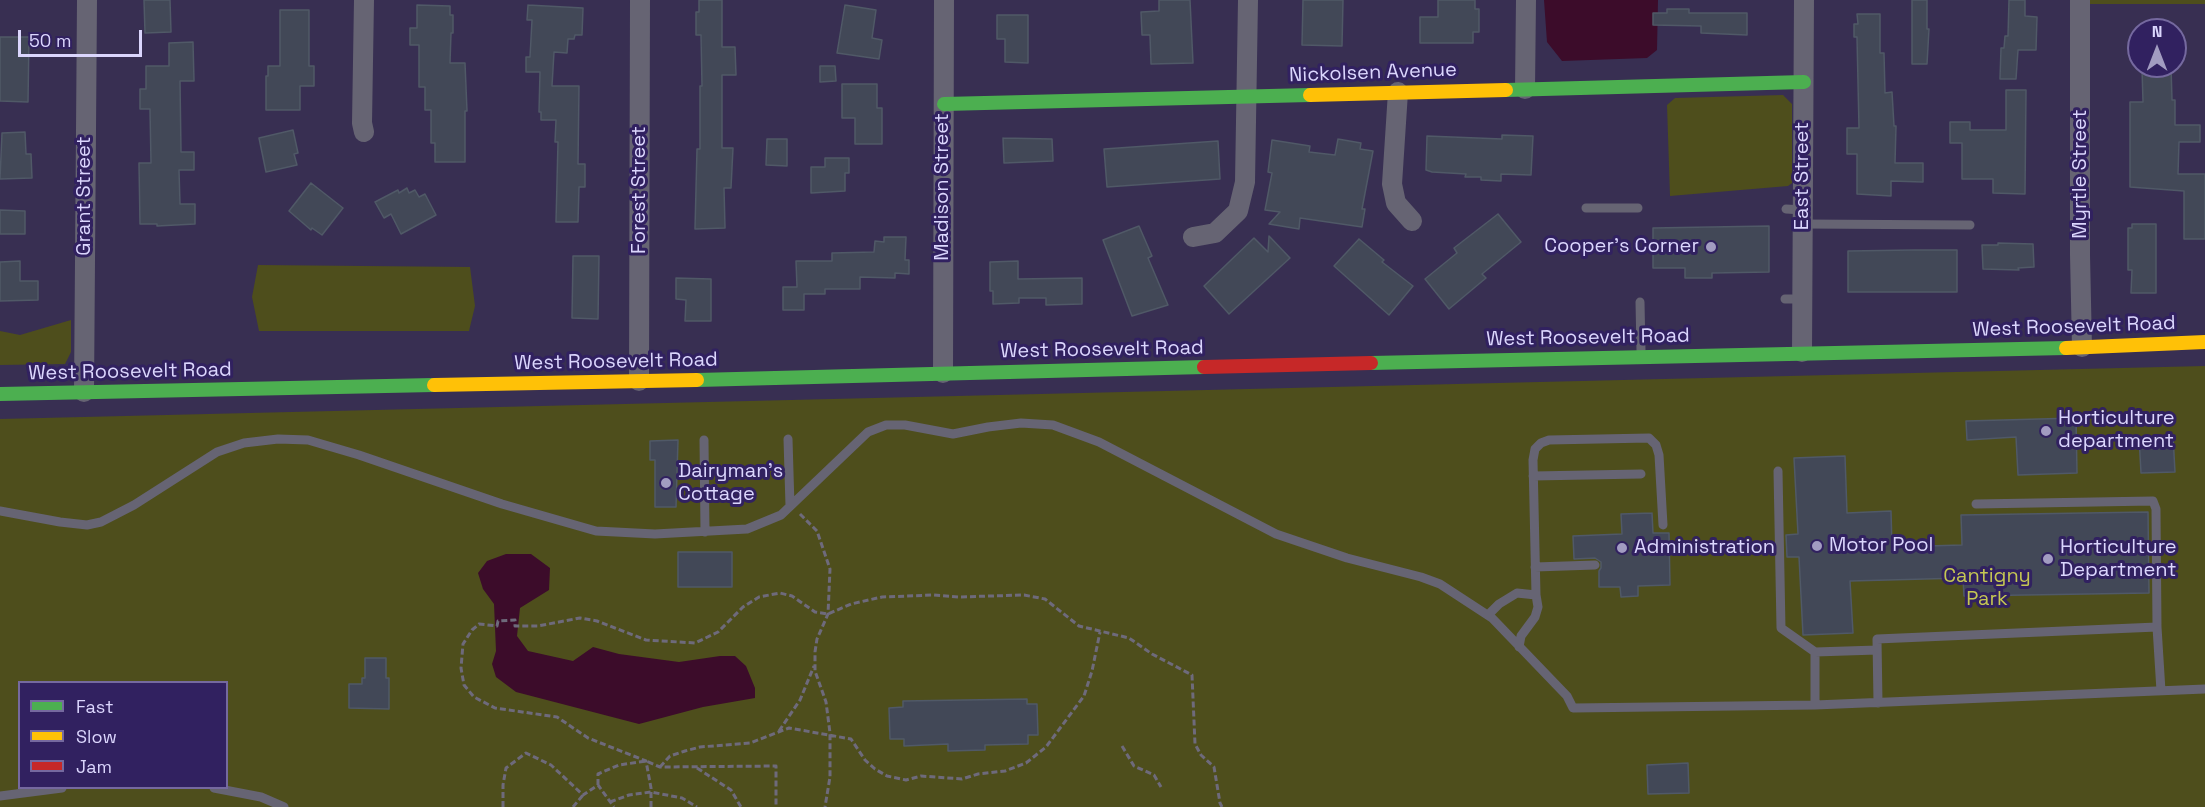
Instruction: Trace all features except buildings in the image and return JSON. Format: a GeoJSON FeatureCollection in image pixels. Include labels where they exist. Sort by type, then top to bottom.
{"type":"FeatureCollection","features":[{"type":"Feature","properties":{"kind":"main road","name":"Nickolsen Avenue"},"geometry":{"type":"LineString","coordinates":[[944,104],[1803,82]]}},
{"type":"Feature","properties":{"kind":"main road","name":"West Roosevelt Road"},"geometry":{"type":"LineString","coordinates":[[0,394],[2082,347],[2205,342]]}},
{"type":"Feature","properties":{"kind":"street","name":"Grant Street"},"geometry":{"type":"LineString","coordinates":[[84,392],[87,0]]}},
{"type":"Feature","properties":{"kind":"street"},"geometry":{"type":"LineString","coordinates":[[364,0],[362,123],[364,132]]}},
{"type":"Feature","properties":{"kind":"street","name":"Forest Street"},"geometry":{"type":"LineString","coordinates":[[639,381],[640,0]]}},
{"type":"Feature","properties":{"kind":"street","name":"Madison Street"},"geometry":{"type":"LineString","coordinates":[[942,373],[944,0]]}},
{"type":"Feature","properties":{"kind":"street"},"geometry":{"type":"LineString","coordinates":[[1193,237],[1215,233],[1238,211],[1245,182],[1248,0]]}},
{"type":"Feature","properties":{"kind":"street"},"geometry":{"type":"LineString","coordinates":[[1526,0],[1526,89]]}},
{"type":"Feature","properties":{"kind":"street","name":"East Street"},"geometry":{"type":"LineString","coordinates":[[1802,352],[1794,299],[1804,0]]}},
{"type":"Feature","properties":{"kind":"street","name":"Myrtle Street"},"geometry":{"type":"LineString","coordinates":[[2080,0],[2082,347]]}},
{"type":"Feature","properties":{"kind":"street"},"geometry":{"type":"LineString","coordinates":[[1398,92],[1392,184],[1396,202],[1412,221]]}},
{"type":"Feature","properties":{"kind":"lane"},"geometry":{"type":"LineString","coordinates":[[1586,207],[1638,208]]}},
{"type":"Feature","properties":{"kind":"lane"},"geometry":{"type":"LineString","coordinates":[[1797,214],[1970,225]]}},
{"type":"Feature","properties":{"kind":"lane"},"geometry":{"type":"LineString","coordinates":[[1640,302],[1642,356]]}},
{"type":"Feature","properties":{"kind":"lane"},"geometry":{"type":"LineString","coordinates":[[0,511],[87,525],[101,522],[134,505],[217,452],[244,443],[278,439],[308,440],[536,515],[596,531],[655,534],[747,529],[781,515],[868,432],[886,425],[905,425],[953,434],[1021,423],[1053,425],[1099,442],[1276,534],[1347,558],[1440,584],[1488,615],[1567,696],[1573,708],[1815,705],[2205,689]]}},
{"type":"Feature","properties":{"kind":"lane"},"geometry":{"type":"LineString","coordinates":[[1519,647],[1521,636],[1535,617],[1538,607],[1533,477],[1535,449],[1541,443],[1550,440],[1649,438],[1656,445],[1659,455],[1663,525]]}},
{"type":"Feature","properties":{"kind":"lane"},"geometry":{"type":"LineString","coordinates":[[788,439],[790,506]]}},
{"type":"Feature","properties":{"kind":"lane"},"geometry":{"type":"LineString","coordinates":[[704,440],[705,532]]}},
{"type":"Feature","properties":{"kind":"lane"},"geometry":{"type":"LineString","coordinates":[[1778,471],[1780,628],[1815,652],[1877,650]]}},
{"type":"Feature","properties":{"kind":"lane"},"geometry":{"type":"LineString","coordinates":[[1533,477],[1641,474]]}},
{"type":"Feature","properties":{"kind":"lane"},"geometry":{"type":"LineString","coordinates":[[1976,504],[2153,501],[2156,509],[2157,627],[2161,691]]}},
{"type":"Feature","properties":{"kind":"lane"},"geometry":{"type":"LineString","coordinates":[[1535,567],[1595,565]]}},
{"type":"Feature","properties":{"kind":"lane"},"geometry":{"type":"LineString","coordinates":[[1488,615],[1499,604],[1517,593],[1536,595]]}},
{"type":"Feature","properties":{"kind":"lane"},"geometry":{"type":"LineString","coordinates":[[1878,703],[1877,639],[2157,627]]}},
{"type":"Feature","properties":{"kind":"lane"},"geometry":{"type":"LineString","coordinates":[[1815,652],[1815,705]]}},
{"type":"Feature","properties":{"kind":"lane"},"geometry":{"type":"LineString","coordinates":[[0,796],[54,789]]}},
{"type":"Feature","properties":{"kind":"lane"},"geometry":{"type":"LineString","coordinates":[[219,789],[261,798],[284,807]]}},
{"type":"Feature","properties":{"kind":"path"},"geometry":{"type":"LineString","coordinates":[[790,506],[817,531],[830,569],[828,614],[817,639],[815,662],[819,687],[826,702],[830,733],[830,777],[825,807]]}},
{"type":"Feature","properties":{"kind":"path"},"geometry":{"type":"LineString","coordinates":[[776,807],[776,766],[660,767],[588,738],[557,717],[495,708],[474,697],[464,685],[461,668],[463,644],[479,624],[497,626],[498,621],[515,620],[515,626],[538,626],[580,618],[597,621],[646,640],[695,643],[718,632],[744,607],[759,597],[780,593],[792,596],[815,612],[828,614],[851,603],[882,597],[1024,595],[1045,598],[1079,626],[1129,638],[1152,654],[1192,675],[1195,744],[1201,755],[1214,767],[1222,807]]}},
{"type":"Feature","properties":{"kind":"path"},"geometry":{"type":"LineString","coordinates":[[660,767],[670,756],[685,751],[700,747],[750,743],[789,728],[830,733],[851,739],[865,760],[875,769],[887,776],[906,780],[921,776],[962,779],[1015,767],[1026,763],[1046,747],[1084,696],[1100,632]]}},
{"type":"Feature","properties":{"kind":"path"},"geometry":{"type":"LineString","coordinates":[[778,732],[800,700],[815,662]]}},
{"type":"Feature","properties":{"kind":"path"},"geometry":{"type":"LineString","coordinates":[[1122,746],[1134,766],[1154,775],[1161,787]]}},
{"type":"Feature","properties":{"kind":"path"},"geometry":{"type":"LineString","coordinates":[[503,807],[506,768],[526,753],[551,765],[583,795]]}},
{"type":"Feature","properties":{"kind":"path"},"geometry":{"type":"LineString","coordinates":[[614,807],[598,785],[598,774],[619,765],[646,761]]}},
{"type":"Feature","properties":{"kind":"path"},"geometry":{"type":"LineString","coordinates":[[646,761],[651,807]]}},
{"type":"Feature","properties":{"kind":"path"},"geometry":{"type":"LineString","coordinates":[[696,767],[731,790],[741,807]]}},
{"type":"Feature","properties":{"kind":"path"},"geometry":{"type":"LineString","coordinates":[[573,807],[583,795],[598,785]]}},
{"type":"Feature","properties":{"kind":"path"},"geometry":{"type":"LineString","coordinates":[[610,802],[629,795],[651,792],[682,798],[697,807]]}},
{"type":"Feature","properties":{"kind":"green space"},"geometry":{"type":"Polygon","coordinates":[[[2074,0],[2205,0],[2205,4],[2074,4],[2074,0]]]}},
{"type":"Feature","properties":{"kind":"green space"},"geometry":{"type":"Polygon","coordinates":[[[1783,95],[1792,104],[1792,183],[1788,186],[1670,196],[1667,105],[1675,98],[1783,95]]]}},
{"type":"Feature","properties":{"kind":"green space"},"geometry":{"type":"Polygon","coordinates":[[[258,265],[470,267],[475,306],[469,331],[259,331],[252,297],[258,265]]]}},
{"type":"Feature","properties":{"kind":"green space"},"geometry":{"type":"Polygon","coordinates":[[[71,320],[71,352],[65,364],[0,365],[0,331],[20,335],[71,320]]]}},
{"type":"Feature","properties":{"kind":"green space","name":"Cantigny Park"},"geometry":{"type":"Polygon","coordinates":[[[2205,366],[2205,807],[0,807],[0,419],[2205,366]]]}},
{"type":"Feature","properties":{"kind":"shaded area"},"geometry":{"type":"Polygon","coordinates":[[[1544,0],[1658,0],[1657,50],[1647,58],[1562,61],[1547,42],[1544,0]]]}},
{"type":"Feature","properties":{"kind":"shaded area"},"geometry":{"type":"Polygon","coordinates":[[[506,554],[531,554],[550,568],[549,590],[520,608],[517,636],[528,651],[573,661],[593,647],[619,654],[679,662],[735,656],[746,666],[755,688],[755,698],[703,707],[639,724],[516,692],[496,677],[492,664],[496,651],[494,604],[483,589],[478,573],[487,561],[506,554]]]}},
{"type":"Feature","properties":{"kind":"traffic: fast"},"geometry":{"type":"LineString","coordinates":[[1506,90],[1804,82]]}},
{"type":"Feature","properties":{"kind":"traffic: fast"},"geometry":{"type":"LineString","coordinates":[[944,104],[1310,95]]}},
{"type":"Feature","properties":{"kind":"traffic: fast"},"geometry":{"type":"LineString","coordinates":[[1371,363],[2066,348]]}},
{"type":"Feature","properties":{"kind":"traffic: fast"},"geometry":{"type":"LineString","coordinates":[[697,380],[1204,367]]}},
{"type":"Feature","properties":{"kind":"traffic: fast"},"geometry":{"type":"LineString","coordinates":[[0,394],[434,385]]}},
{"type":"Feature","properties":{"kind":"traffic: slow"},"geometry":{"type":"LineString","coordinates":[[1310,95],[1506,90]]}},
{"type":"Feature","properties":{"kind":"traffic: slow"},"geometry":{"type":"LineString","coordinates":[[2066,348],[2205,342]]}},
{"type":"Feature","properties":{"kind":"traffic: slow"},"geometry":{"type":"LineString","coordinates":[[434,385],[697,380]]}},
{"type":"Feature","properties":{"kind":"traffic: jam"},"geometry":{"type":"LineString","coordinates":[[1204,367],[1371,363]]}},
{"type":"Feature","properties":{"kind":"place","name":"Cooper's Corner"},"geometry":{"type":"Point","coordinates":[1711,247]}},
{"type":"Feature","properties":{"kind":"place","name":"Horticulture department"},"geometry":{"type":"Point","coordinates":[2046,431]}},
{"type":"Feature","properties":{"kind":"place","name":"Dairyman's Cottage"},"geometry":{"type":"Point","coordinates":[666,483]}},
{"type":"Feature","properties":{"kind":"place","name":"Motor Pool"},"geometry":{"type":"Point","coordinates":[1817,546]}},
{"type":"Feature","properties":{"kind":"place","name":"Administration"},"geometry":{"type":"Point","coordinates":[1622,548]}},
{"type":"Feature","properties":{"kind":"place","name":"Horticulture Department"},"geometry":{"type":"Point","coordinates":[2048,559]}}]}
